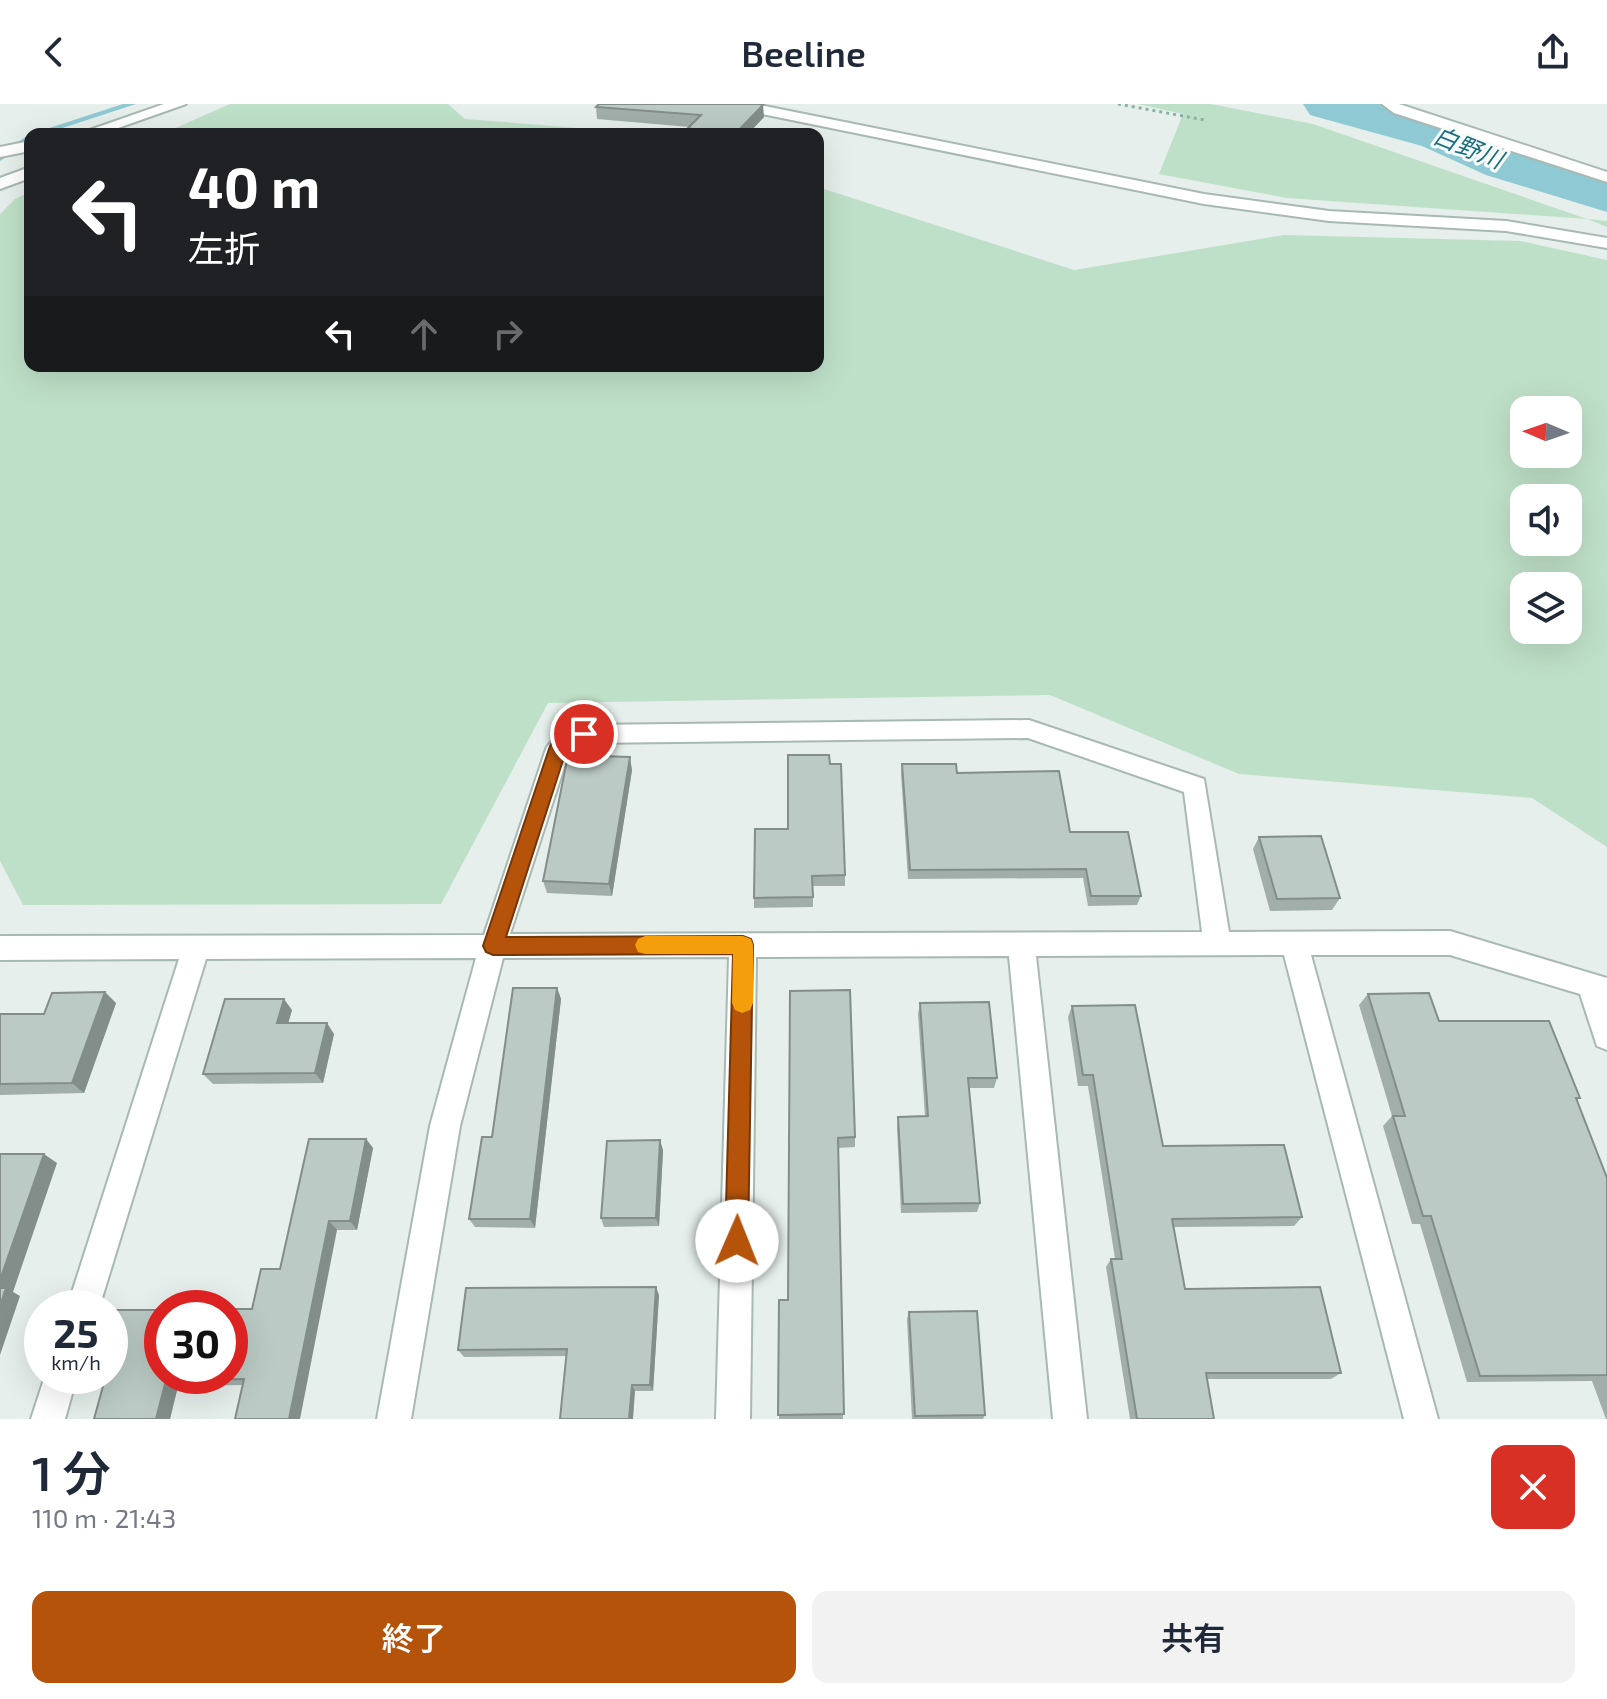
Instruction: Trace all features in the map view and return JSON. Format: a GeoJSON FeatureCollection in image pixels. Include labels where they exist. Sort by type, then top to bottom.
{"type":"FeatureCollection","features":[{"type":"Feature","properties":{"kind":"street"},"geometry":{"type":"LineString","coordinates":[[105,128],[179,104]]}},
{"type":"Feature","properties":{"kind":"street"},"geometry":{"type":"LineString","coordinates":[[733,104],[1204,199],[1329,216],[1506,226],[1607,243]]}},
{"type":"Feature","properties":{"kind":"street"},"geometry":{"type":"LineString","coordinates":[[1389,104],[1399,110],[1607,177]]}},
{"type":"Feature","properties":{"kind":"street"},"geometry":{"type":"LineString","coordinates":[[0,152],[24,147]]}},
{"type":"Feature","properties":{"kind":"street"},"geometry":{"type":"LineString","coordinates":[[0,184],[24,174]]}},
{"type":"Feature","properties":{"kind":"street"},"geometry":{"type":"LineString","coordinates":[[394,1419],[445,1126],[493,946],[558,749],[584,734],[1029,729],[1195,786],[1217,943]]}},
{"type":"Feature","properties":{"kind":"street"},"geometry":{"type":"LineString","coordinates":[[1294,943],[1421,1419]]}},
{"type":"Feature","properties":{"kind":"street"},"geometry":{"type":"LineString","coordinates":[[0,948],[1450,943],[1599,987],[1607,1037]]}},
{"type":"Feature","properties":{"kind":"street"},"geometry":{"type":"LineString","coordinates":[[1021,944],[1070,1419]]}},
{"type":"Feature","properties":{"kind":"street"},"geometry":{"type":"LineString","coordinates":[[733,1419],[743,945]]}},
{"type":"Feature","properties":{"kind":"street"},"geometry":{"type":"LineString","coordinates":[[89,1290],[196,947]]}},
{"type":"Feature","properties":{"kind":"street"},"geometry":{"type":"LineString","coordinates":[[48,1419],[56,1394]]}},
{"type":"Feature","properties":{"kind":"path"},"geometry":{"type":"LineString","coordinates":[[1118,104],[1205,120]]}},
{"type":"Feature","properties":{"kind":"green space"},"geometry":{"type":"Polygon","coordinates":[[[230,104],[448,104],[465,119],[578,128],[176,128],[230,104]]]}},
{"type":"Feature","properties":{"kind":"green space"},"geometry":{"type":"Polygon","coordinates":[[[1138,104],[1211,104],[1313,124],[1587,219],[1287,198],[1159,174],[1183,114],[1138,104]]]}},
{"type":"Feature","properties":{"kind":"green space"},"geometry":{"type":"Polygon","coordinates":[[[824,189],[1074,270],[1284,235],[1520,241],[1607,260],[1607,847],[1532,798],[1239,774],[1050,695],[548,703],[441,904],[23,905],[0,861],[0,214],[24,195],[24,372],[824,372],[824,189]]]}},
{"type":"Feature","properties":{"kind":"green space"},"geometry":{"type":"Polygon","coordinates":[[[1587,219],[1607,221],[1607,227],[1587,219]]]}},
{"type":"Feature","properties":{"kind":"building"},"geometry":{"type":"Polygon","coordinates":[[[599,104],[763,105],[741,128],[688,128],[701,115],[596,107],[599,104]]]}},
{"type":"Feature","properties":{"kind":"building"},"geometry":{"type":"Polygon","coordinates":[[[568,755],[630,757],[609,884],[543,881],[568,755]]]}},
{"type":"Feature","properties":{"kind":"building"},"geometry":{"type":"Polygon","coordinates":[[[788,755],[829,755],[830,764],[841,764],[845,875],[812,876],[813,897],[754,898],[755,829],[788,829],[788,755]]]}},
{"type":"Feature","properties":{"kind":"building"},"geometry":{"type":"Polygon","coordinates":[[[902,764],[956,764],[957,773],[1059,771],[1070,832],[1128,832],[1141,896],[1091,896],[1086,869],[910,870],[902,764]]]}},
{"type":"Feature","properties":{"kind":"building"},"geometry":{"type":"Polygon","coordinates":[[[1321,836],[1340,898],[1277,899],[1259,837],[1321,836]]]}},
{"type":"Feature","properties":{"kind":"building"},"geometry":{"type":"Polygon","coordinates":[[[513,988],[557,988],[530,1219],[469,1219],[482,1137],[492,1137],[513,988]]]}},
{"type":"Feature","properties":{"kind":"building"},"geometry":{"type":"Polygon","coordinates":[[[850,990],[855,1137],[838,1138],[844,1414],[778,1415],[779,1300],[788,1300],[790,991],[850,990]]]}},
{"type":"Feature","properties":{"kind":"building"},"geometry":{"type":"Polygon","coordinates":[[[105,992],[72,1083],[0,1084],[0,1014],[44,1014],[52,993],[105,992]]]}},
{"type":"Feature","properties":{"kind":"building"},"geometry":{"type":"Polygon","coordinates":[[[1429,993],[1439,1021],[1549,1021],[1607,1178],[1607,1375],[1480,1376],[1431,1216],[1423,1216],[1393,1116],[1405,1116],[1368,994],[1429,993]]]}},
{"type":"Feature","properties":{"kind":"building"},"geometry":{"type":"Polygon","coordinates":[[[225,999],[284,999],[277,1023],[327,1023],[315,1073],[203,1074],[225,999]]]}},
{"type":"Feature","properties":{"kind":"building"},"geometry":{"type":"Polygon","coordinates":[[[989,1002],[997,1078],[968,1078],[980,1203],[903,1204],[898,1117],[928,1116],[920,1003],[989,1002]]]}},
{"type":"Feature","properties":{"kind":"building"},"geometry":{"type":"Polygon","coordinates":[[[1135,1005],[1163,1146],[1284,1145],[1302,1217],[1172,1219],[1185,1289],[1320,1287],[1341,1373],[1206,1373],[1214,1419],[1137,1419],[1111,1259],[1122,1259],[1093,1075],[1083,1075],[1072,1006],[1135,1005]]]}},
{"type":"Feature","properties":{"kind":"building"},"geometry":{"type":"Polygon","coordinates":[[[309,1139],[366,1139],[350,1221],[329,1221],[289,1419],[235,1419],[241,1394],[248,1394],[248,1309],[252,1309],[261,1269],[280,1269],[309,1139]]]}},
{"type":"Feature","properties":{"kind":"building"},"geometry":{"type":"Polygon","coordinates":[[[660,1140],[656,1218],[601,1218],[607,1141],[660,1140]]]}},
{"type":"Feature","properties":{"kind":"building"},"geometry":{"type":"Polygon","coordinates":[[[0,1154],[44,1154],[0,1280],[0,1154]]]}},
{"type":"Feature","properties":{"kind":"building"},"geometry":{"type":"Polygon","coordinates":[[[656,1287],[650,1385],[632,1385],[629,1419],[560,1419],[567,1349],[458,1350],[466,1288],[656,1287]]]}},
{"type":"Feature","properties":{"kind":"building"},"geometry":{"type":"Polygon","coordinates":[[[0,1288],[6,1288],[0,1306],[0,1288]]]}},
{"type":"Feature","properties":{"kind":"building"},"geometry":{"type":"Polygon","coordinates":[[[128,1310],[144,1310],[144,1394],[162,1394],[156,1419],[94,1419],[101,1394],[128,1394],[128,1310]]]}},
{"type":"Feature","properties":{"kind":"building"},"geometry":{"type":"Polygon","coordinates":[[[977,1311],[985,1415],[915,1416],[909,1312],[977,1311]]]}},
{"type":"Feature","properties":{"kind":"waterway"},"geometry":{"type":"LineString","coordinates":[[54,128],[132,104]]}},
{"type":"Feature","properties":{"kind":"waterway","name":"白野川"},"geometry":{"type":"LineString","coordinates":[[1328,104],[1440,135],[1505,164],[1607,196]]}},
{"type":"Feature","properties":{"kind":"waterway"},"geometry":{"type":"LineString","coordinates":[[0,158],[24,141]]}},
{"type":"Feature","properties":{"kind":"slow traffic"},"geometry":{"type":"LineString","coordinates":[[645,945],[743,945],[742,1003]]}},
{"type":"Feature","properties":{"kind":"route"},"geometry":{"type":"LineString","coordinates":[[584,734],[558,749],[493,946],[743,945],[737,1241]]}}]}
